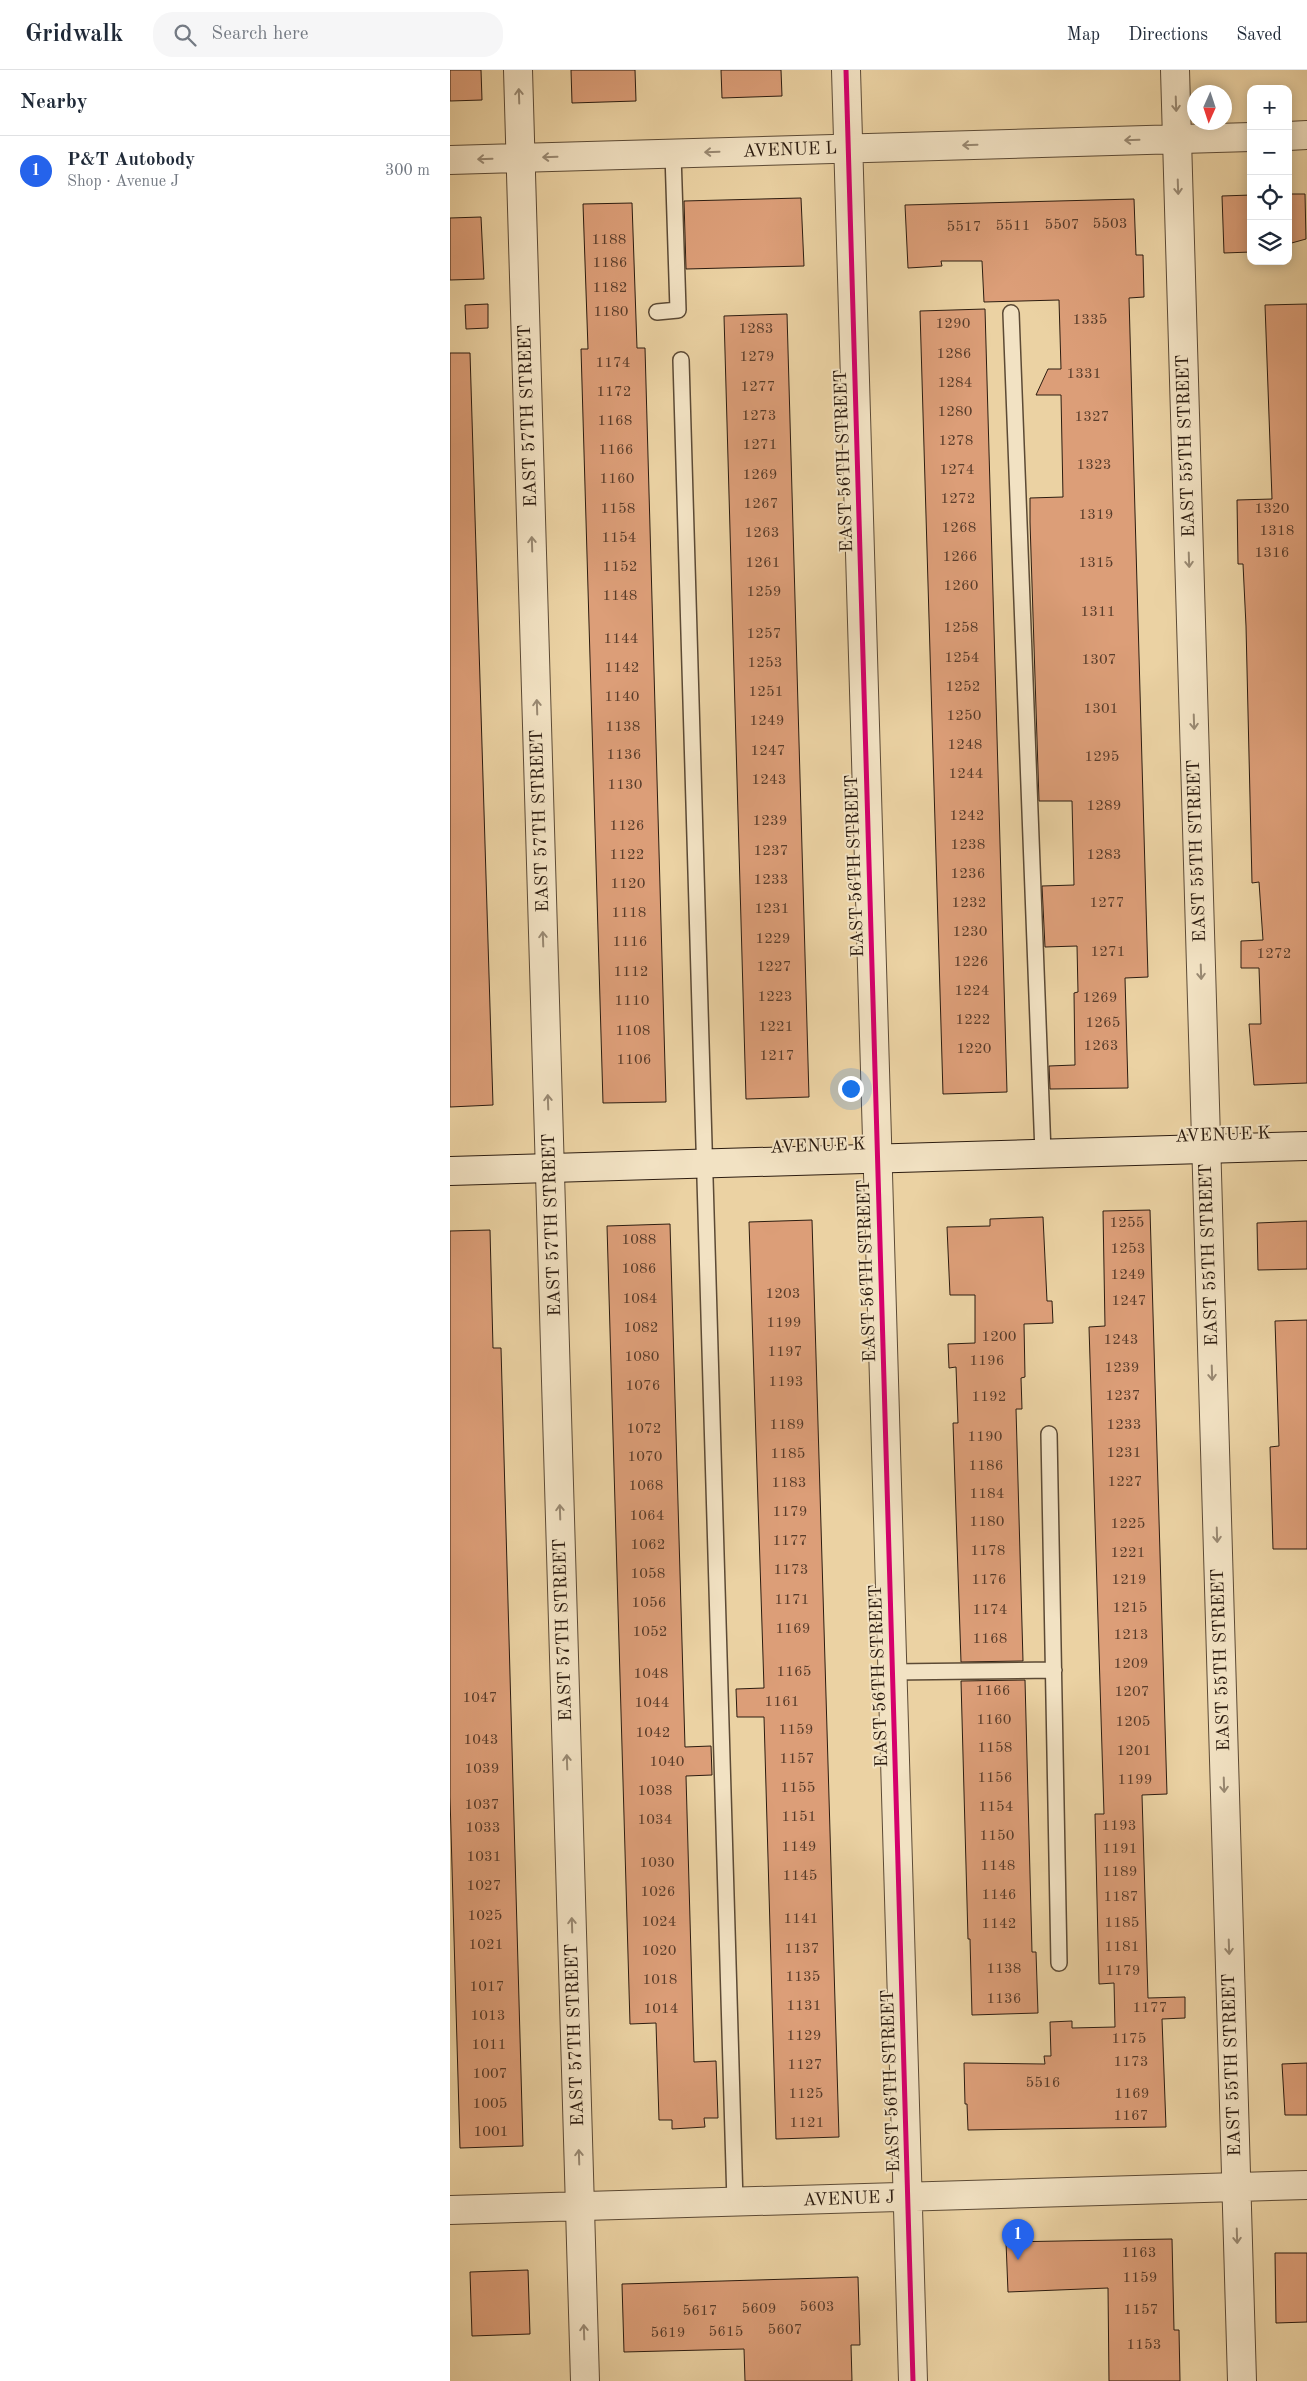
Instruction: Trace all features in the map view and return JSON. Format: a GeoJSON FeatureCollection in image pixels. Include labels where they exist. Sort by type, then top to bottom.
{"type":"FeatureCollection","features":[{"type":"Feature","properties":{"kind":"street","name":"EAST 57TH STREET"},"geometry":{"type":"LineString","coordinates":[[518,70],[585,2381]]}},
{"type":"Feature","properties":{"kind":"street","name":"EAST 56TH STREET"},"geometry":{"type":"LineString","coordinates":[[846,70],[913,2381]]}},
{"type":"Feature","properties":{"kind":"street","name":"EAST 55TH STREET"},"geometry":{"type":"LineString","coordinates":[[1175,70],[1242,2381]]}},
{"type":"Feature","properties":{"kind":"street"},"geometry":{"type":"LineString","coordinates":[[1292,136],[1307,135]]}},
{"type":"Feature","properties":{"kind":"street","name":"AVENUE L"},"geometry":{"type":"LineString","coordinates":[[450,160],[1247,137]]}},
{"type":"Feature","properties":{"kind":"street","name":"AVENUE K"},"geometry":{"type":"LineString","coordinates":[[450,1171],[1307,1146]]}},
{"type":"Feature","properties":{"kind":"street","name":"AVENUE J"},"geometry":{"type":"LineString","coordinates":[[450,2210],[1307,2185]]}},
{"type":"Feature","properties":{"kind":"lane"},"geometry":{"type":"LineString","coordinates":[[657,312],[678,310],[674,154]]}},
{"type":"Feature","properties":{"kind":"lane"},"geometry":{"type":"LineString","coordinates":[[1011,313],[1044,1153]]}},
{"type":"Feature","properties":{"kind":"lane"},"geometry":{"type":"LineString","coordinates":[[681,360],[706,1163],[734,2202]]}},
{"type":"Feature","properties":{"kind":"lane"},"geometry":{"type":"LineString","coordinates":[[1049,1434],[1060,1963]]}},
{"type":"Feature","properties":{"kind":"lane"},"geometry":{"type":"LineString","coordinates":[[892,1672],[1054,1670]]}},
{"type":"Feature","properties":{"kind":"building"},"geometry":{"type":"Polygon","coordinates":[[[450,70],[481,70],[482,100],[450,101],[450,70]]]}},
{"type":"Feature","properties":{"kind":"building"},"geometry":{"type":"Polygon","coordinates":[[[571,70],[635,70],[636,101],[572,103],[571,70]]]}},
{"type":"Feature","properties":{"kind":"building"},"geometry":{"type":"Polygon","coordinates":[[[721,70],[781,70],[782,96],[722,98],[721,70]]]}},
{"type":"Feature","properties":{"kind":"building"},"geometry":{"type":"Polygon","coordinates":[[[1292,194],[1305,194],[1306,239],[1292,243],[1292,194]]]}},
{"type":"Feature","properties":{"kind":"building"},"geometry":{"type":"Polygon","coordinates":[[[1247,195],[1247,252],[1224,253],[1222,196],[1247,195]]]}},
{"type":"Feature","properties":{"kind":"building"},"geometry":{"type":"Polygon","coordinates":[[[801,198],[804,266],[686,269],[684,201],[801,198]]]}},
{"type":"Feature","properties":{"kind":"building"},"geometry":{"type":"Polygon","coordinates":[[[1134,199],[1136,255],[1143,255],[1144,297],[1129,298],[1148,977],[1125,978],[1128,1088],[1050,1089],[1049,1066],[1075,1065],[1074,993],[1078,992],[1077,946],[1045,947],[1042,886],[1074,885],[1072,801],[1039,801],[1030,522],[1030,498],[1063,497],[1061,395],[1036,395],[1048,369],[1061,369],[1059,300],[984,302],[982,261],[941,261],[942,266],[908,268],[905,205],[1134,199]]]}},
{"type":"Feature","properties":{"kind":"building"},"geometry":{"type":"Polygon","coordinates":[[[632,203],[637,348],[645,348],[666,1102],[603,1103],[581,349],[588,349],[583,204],[632,203]]]}},
{"type":"Feature","properties":{"kind":"building"},"geometry":{"type":"Polygon","coordinates":[[[481,217],[484,279],[450,280],[450,218],[481,217]]]}},
{"type":"Feature","properties":{"kind":"building"},"geometry":{"type":"Polygon","coordinates":[[[488,304],[488,328],[466,329],[465,305],[488,304]]]}},
{"type":"Feature","properties":{"kind":"building"},"geometry":{"type":"Polygon","coordinates":[[[1307,304],[1307,1083],[1254,1085],[1249,1024],[1261,1024],[1259,968],[1241,968],[1241,941],[1263,940],[1259,882],[1252,883],[1246,626],[1243,564],[1238,564],[1237,500],[1272,499],[1265,305],[1307,304]]]}},
{"type":"Feature","properties":{"kind":"building"},"geometry":{"type":"Polygon","coordinates":[[[985,309],[1007,1092],[943,1094],[920,311],[985,309]]]}},
{"type":"Feature","properties":{"kind":"building"},"geometry":{"type":"Polygon","coordinates":[[[787,314],[809,1097],[746,1099],[724,316],[787,314]]]}},
{"type":"Feature","properties":{"kind":"building"},"geometry":{"type":"Polygon","coordinates":[[[450,353],[470,353],[493,1105],[450,1107],[450,353]]]}},
{"type":"Feature","properties":{"kind":"building"},"geometry":{"type":"Polygon","coordinates":[[[1150,1210],[1167,1794],[1142,1795],[1148,1998],[1185,1997],[1185,2018],[1162,2019],[1166,2127],[968,2130],[964,2063],[1045,2064],[1044,2056],[1051,2056],[1050,2022],[1072,2021],[1072,2028],[1115,2027],[1114,1983],[1099,1984],[1095,1814],[1104,1814],[1089,1327],[1105,1326],[1103,1211],[1150,1210]]]}},
{"type":"Feature","properties":{"kind":"building"},"geometry":{"type":"Polygon","coordinates":[[[1043,1217],[1047,1301],[1052,1301],[1053,1323],[1024,1324],[1025,1377],[1021,1378],[1022,1409],[1016,1409],[1023,1661],[961,1662],[953,1423],[958,1423],[956,1367],[949,1368],[948,1344],[975,1343],[975,1295],[950,1295],[947,1227],[990,1226],[990,1219],[1043,1217]]]}},
{"type":"Feature","properties":{"kind":"building"},"geometry":{"type":"Polygon","coordinates":[[[812,1220],[839,2137],[776,2139],[764,1717],[737,1717],[736,1689],[764,1688],[749,1222],[812,1220]]]}},
{"type":"Feature","properties":{"kind":"building"},"geometry":{"type":"Polygon","coordinates":[[[1307,1221],[1307,1269],[1258,1270],[1257,1223],[1307,1221]]]}},
{"type":"Feature","properties":{"kind":"building"},"geometry":{"type":"Polygon","coordinates":[[[670,1224],[685,1747],[711,1746],[712,1775],[686,1776],[694,2062],[716,2061],[718,2118],[704,2118],[705,2127],[672,2129],[672,2120],[659,2120],[656,2023],[630,2024],[607,1226],[670,1224]]]}},
{"type":"Feature","properties":{"kind":"building"},"geometry":{"type":"Polygon","coordinates":[[[490,1230],[493,1348],[501,1348],[523,2146],[460,2148],[450,1797],[450,1231],[490,1230]]]}},
{"type":"Feature","properties":{"kind":"building"},"geometry":{"type":"Polygon","coordinates":[[[1307,1320],[1307,1549],[1273,1549],[1270,1447],[1279,1446],[1275,1321],[1307,1320]]]}},
{"type":"Feature","properties":{"kind":"building"},"geometry":{"type":"Polygon","coordinates":[[[1025,1680],[1032,1952],[1036,1952],[1038,2013],[972,2015],[961,1681],[1025,1680]]]}},
{"type":"Feature","properties":{"kind":"building"},"geometry":{"type":"Polygon","coordinates":[[[1307,2063],[1307,2115],[1285,2115],[1282,2064],[1307,2063]]]}},
{"type":"Feature","properties":{"kind":"building"},"geometry":{"type":"Polygon","coordinates":[[[1172,2239],[1174,2330],[1179,2330],[1180,2381],[1109,2381],[1108,2288],[1008,2292],[1006,2242],[1172,2239]]]}},
{"type":"Feature","properties":{"kind":"building"},"geometry":{"type":"Polygon","coordinates":[[[1275,2253],[1307,2253],[1307,2322],[1276,2323],[1275,2253]]]}},
{"type":"Feature","properties":{"kind":"building"},"geometry":{"type":"Polygon","coordinates":[[[528,2270],[530,2334],[472,2336],[470,2272],[528,2270]]]}},
{"type":"Feature","properties":{"kind":"building"},"geometry":{"type":"Polygon","coordinates":[[[858,2277],[860,2345],[851,2345],[852,2381],[745,2381],[744,2349],[624,2352],[622,2284],[858,2277]]]}},
{"type":"Feature","properties":{"kind":"cycle path"},"geometry":{"type":"LineString","coordinates":[[846,70],[913,2381]]}},
{"type":"Feature","properties":{"kind":"place","name":"P&T Autobody"},"geometry":{"type":"Point","coordinates":[1018,2260]}}]}
